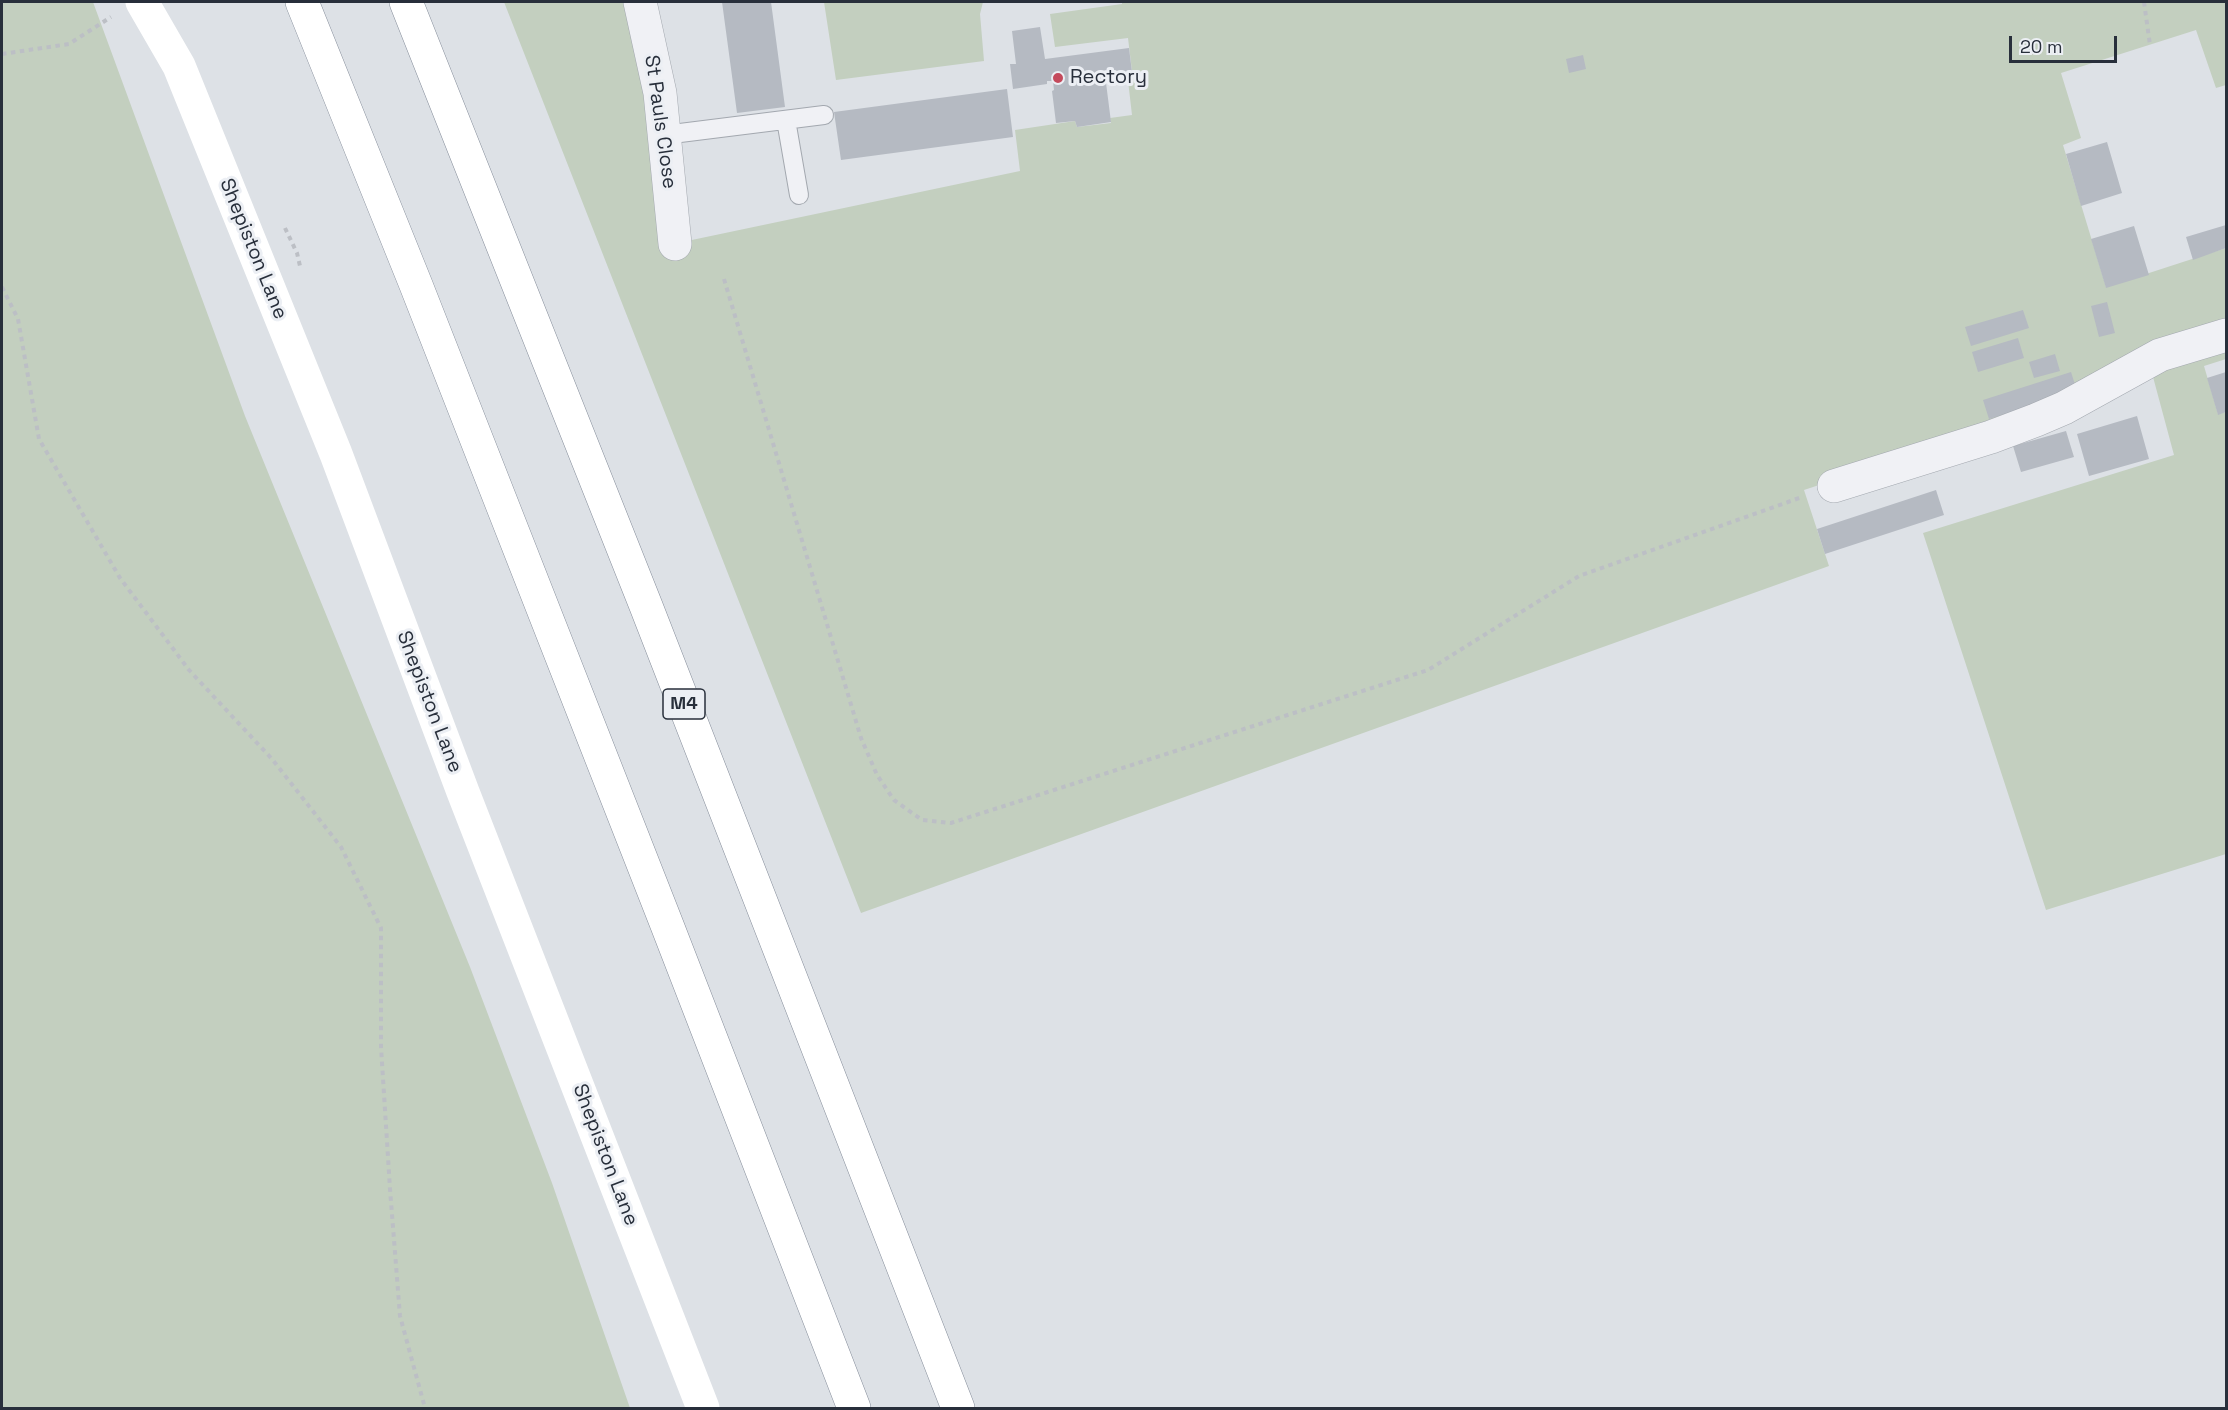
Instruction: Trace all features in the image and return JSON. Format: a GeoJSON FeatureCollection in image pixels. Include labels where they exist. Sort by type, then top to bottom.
{"type":"FeatureCollection","features":[{"type":"Feature","properties":{"kind":"main road"},"geometry":{"type":"LineString","coordinates":[[302,2],[421,296],[854,1408]]}},
{"type":"Feature","properties":{"kind":"main road","name":"M4"},"geometry":{"type":"LineString","coordinates":[[406,2],[646,606],[958,1408]]}},
{"type":"Feature","properties":{"kind":"main road","name":"Shepiston Lane"},"geometry":{"type":"LineString","coordinates":[[129,8],[180,66],[336,454],[463,792],[703,1408]]}},
{"type":"Feature","properties":{"kind":"street","name":"St Pauls Close"},"geometry":{"type":"LineString","coordinates":[[640,2],[660,93],[675,244]]}},
{"type":"Feature","properties":{"kind":"street"},"geometry":{"type":"LineString","coordinates":[[1834,486],[1991,437],[2036,420],[2064,408],[2160,355],[2226,335]]}},
{"type":"Feature","properties":{"kind":"lane"},"geometry":{"type":"LineString","coordinates":[[664,135],[824,115]]}},
{"type":"Feature","properties":{"kind":"lane"},"geometry":{"type":"LineString","coordinates":[[786,120],[799,195]]}},
{"type":"Feature","properties":{"kind":"path"},"geometry":{"type":"LineString","coordinates":[[2144,2],[2150,45]]}},
{"type":"Feature","properties":{"kind":"path"},"geometry":{"type":"LineString","coordinates":[[2,54],[69,44],[129,8]]}},
{"type":"Feature","properties":{"kind":"path"},"geometry":{"type":"LineString","coordinates":[[724,279],[861,738],[877,775],[894,800],[922,820],[951,823],[1428,670],[1579,576],[1834,486]]}},
{"type":"Feature","properties":{"kind":"path"},"geometry":{"type":"LineString","coordinates":[[2,287],[18,319],[39,440],[120,578],[189,670],[272,759],[341,847],[381,928],[381,1047],[400,1316],[425,1408]]}},
{"type":"Feature","properties":{"kind":"green space"},"geometry":{"type":"Polygon","coordinates":[[[2,2],[93,2],[245,416],[470,967],[552,1183],[630,1408],[2,1408],[2,2]]]}},
{"type":"Feature","properties":{"kind":"green space"},"geometry":{"type":"Polygon","coordinates":[[[504,2],[633,2],[668,245],[1020,171],[1015,130],[1075,121],[1077,127],[1111,123],[1110,118],[1132,115],[1127,72],[1132,71],[1128,38],[1055,47],[1050,14],[1122,4],[1122,2],[2226,2],[2226,85],[2216,88],[2196,30],[2061,73],[2081,138],[2063,145],[2106,287],[2226,248],[2226,359],[2204,366],[2218,414],[2226,412],[2226,854],[2046,910],[1923,533],[2174,455],[2149,362],[1967,436],[1804,490],[1829,566],[861,913],[504,2]]]}},
{"type":"Feature","properties":{"kind":"green space"},"geometry":{"type":"Polygon","coordinates":[[[824,2],[983,2],[980,14],[984,61],[836,80],[824,2]]]}},
{"type":"Feature","properties":{"kind":"building"},"geometry":{"type":"Polygon","coordinates":[[[722,2],[771,2],[785,107],[737,113],[722,2]]]}},
{"type":"Feature","properties":{"kind":"building","name":"Rectory"},"geometry":{"type":"Polygon","coordinates":[[[1040,27],[1045,59],[1129,48],[1132,72],[1105,75],[1111,122],[1077,127],[1075,121],[1056,123],[1053,81],[1013,89],[1010,64],[1016,64],[1012,31],[1040,27]]]}},
{"type":"Feature","properties":{"kind":"building"},"geometry":{"type":"Polygon","coordinates":[[[1583,55],[1586,69],[1569,73],[1566,59],[1583,55]]]}},
{"type":"Feature","properties":{"kind":"building"},"geometry":{"type":"Polygon","coordinates":[[[1007,89],[1013,137],[841,160],[834,112],[1007,89]]]}},
{"type":"Feature","properties":{"kind":"building"},"geometry":{"type":"Polygon","coordinates":[[[2107,142],[2122,193],[2081,206],[2066,154],[2107,142]]]}},
{"type":"Feature","properties":{"kind":"building"},"geometry":{"type":"Polygon","coordinates":[[[2226,225],[2226,248],[2193,260],[2186,237],[2226,225]]]}},
{"type":"Feature","properties":{"kind":"building"},"geometry":{"type":"Polygon","coordinates":[[[2134,226],[2149,275],[2106,288],[2091,239],[2134,226]]]}},
{"type":"Feature","properties":{"kind":"building"},"geometry":{"type":"Polygon","coordinates":[[[2107,302],[2115,333],[2099,337],[2091,306],[2107,302]]]}},
{"type":"Feature","properties":{"kind":"building"},"geometry":{"type":"Polygon","coordinates":[[[2023,310],[2029,328],[1971,346],[1965,327],[2023,310]]]}},
{"type":"Feature","properties":{"kind":"building"},"geometry":{"type":"Polygon","coordinates":[[[2018,338],[2024,358],[1978,372],[1972,352],[2018,338]]]}},
{"type":"Feature","properties":{"kind":"building"},"geometry":{"type":"Polygon","coordinates":[[[2055,354],[2060,371],[2034,378],[2029,362],[2055,354]]]}},
{"type":"Feature","properties":{"kind":"building"},"geometry":{"type":"Polygon","coordinates":[[[2071,372],[2077,391],[1989,419],[1983,400],[2071,372]]]}},
{"type":"Feature","properties":{"kind":"building"},"geometry":{"type":"Polygon","coordinates":[[[2226,372],[2226,412],[2218,415],[2207,378],[2226,372]]]}},
{"type":"Feature","properties":{"kind":"building"},"geometry":{"type":"Polygon","coordinates":[[[2137,416],[2149,459],[2089,476],[2077,434],[2137,416]]]}},
{"type":"Feature","properties":{"kind":"building"},"geometry":{"type":"Polygon","coordinates":[[[2066,431],[2074,457],[2021,472],[2013,446],[2066,431]]]}},
{"type":"Feature","properties":{"kind":"building"},"geometry":{"type":"Polygon","coordinates":[[[1936,490],[1944,515],[1825,554],[1817,529],[1936,490]]]}},
{"type":"Feature","properties":{"kind":"place","name":"Rectory"},"geometry":{"type":"Point","coordinates":[1058,78]}}]}
